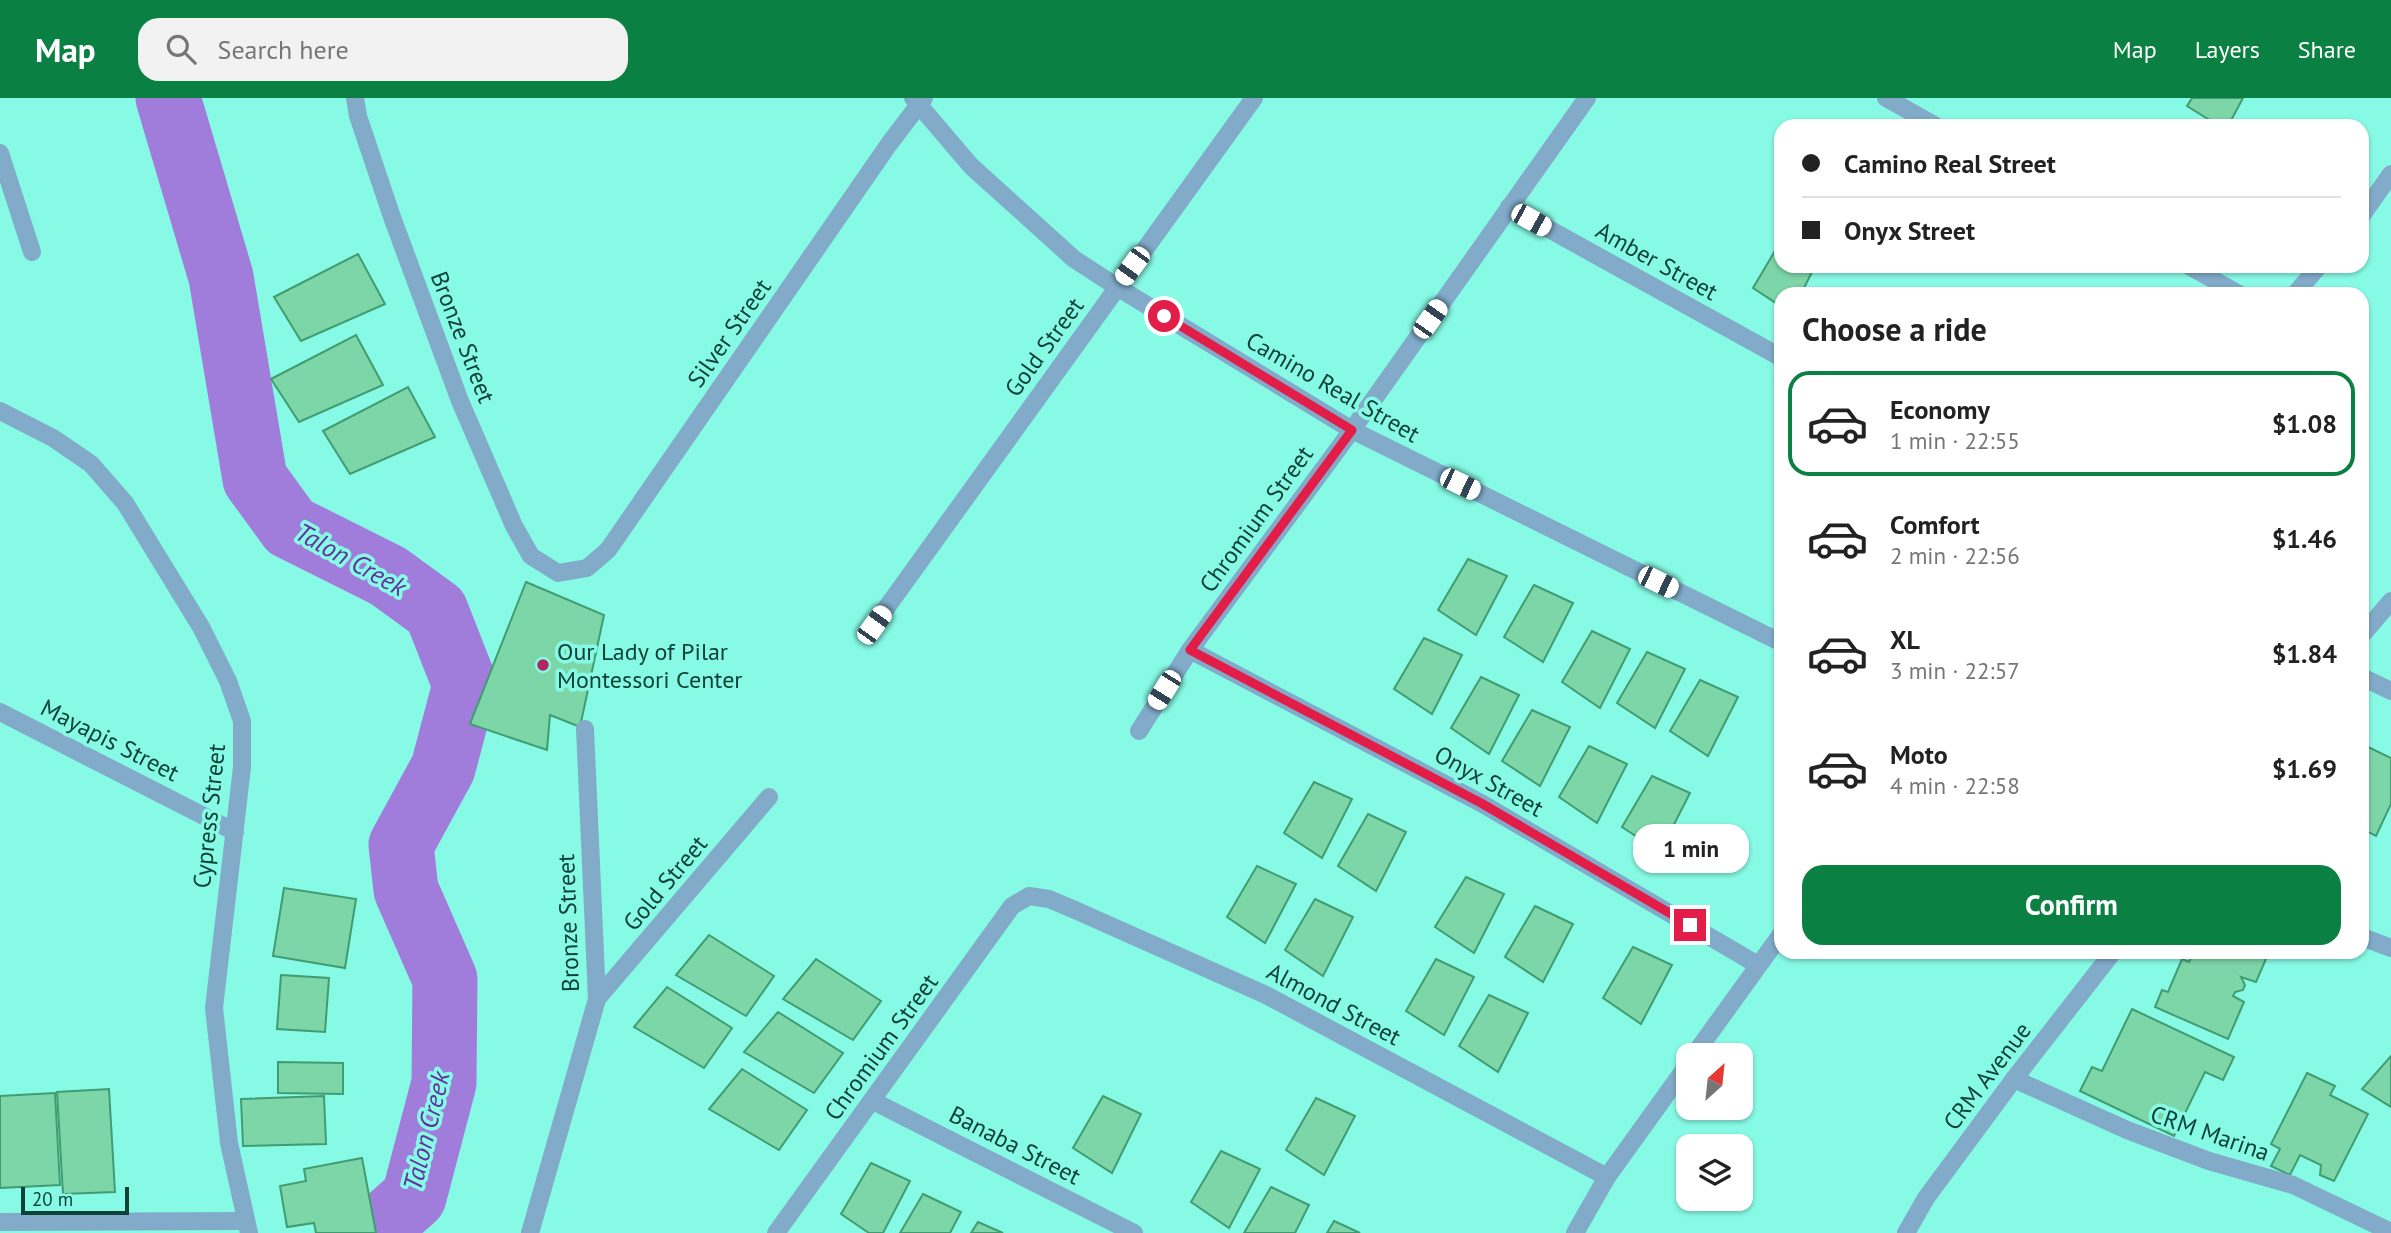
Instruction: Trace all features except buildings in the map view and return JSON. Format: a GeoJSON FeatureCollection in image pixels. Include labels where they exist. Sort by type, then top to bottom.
{"type":"FeatureCollection","features":[{"type":"Feature","properties":{"kind":"street","name":"Bronze Street"},"geometry":{"type":"LineString","coordinates":[[355,98],[392,217],[460,401],[514,526],[531,556],[558,573]]}},
{"type":"Feature","properties":{"kind":"street","name":"Gold Street"},"geometry":{"type":"LineString","coordinates":[[874,625],[1254,98]]}},
{"type":"Feature","properties":{"kind":"street","name":"Chromium Street"},"geometry":{"type":"LineString","coordinates":[[1139,731],[1190,650],[1352,430],[1587,98]]}},
{"type":"Feature","properties":{"kind":"street"},"geometry":{"type":"LineString","coordinates":[[1886,98],[1924,119]]}},
{"type":"Feature","properties":{"kind":"street","name":"Silver Street"},"geometry":{"type":"LineString","coordinates":[[558,573],[587,568],[608,550],[918,101]]}},
{"type":"Feature","properties":{"kind":"street","name":"Camino Real Street"},"geometry":{"type":"LineString","coordinates":[[918,101],[971,166],[1074,259],[1117,288],[1352,430],[1774,639]]}},
{"type":"Feature","properties":{"kind":"street"},"geometry":{"type":"LineString","coordinates":[[0,153],[32,252]]}},
{"type":"Feature","properties":{"kind":"street"},"geometry":{"type":"LineString","coordinates":[[2369,205],[2391,174]]}},
{"type":"Feature","properties":{"kind":"street","name":"Amber Street"},"geometry":{"type":"LineString","coordinates":[[1509,207],[1774,354]]}},
{"type":"Feature","properties":{"kind":"street"},"geometry":{"type":"LineString","coordinates":[[2202,273],[2226,287]]}},
{"type":"Feature","properties":{"kind":"street"},"geometry":{"type":"LineString","coordinates":[[2300,287],[2313,273]]}},
{"type":"Feature","properties":{"kind":"street","name":"Cypress Street"},"geometry":{"type":"LineString","coordinates":[[0,411],[53,438],[91,464],[125,503],[201,627],[228,681],[242,722],[242,767],[214,1008],[229,1143],[247,1227]]}},
{"type":"Feature","properties":{"kind":"street"},"geometry":{"type":"LineString","coordinates":[[2369,627],[2391,601]]}},
{"type":"Feature","properties":{"kind":"street","name":"Onyx Street"},"geometry":{"type":"LineString","coordinates":[[1190,650],[1481,803],[1758,965]]}},
{"type":"Feature","properties":{"kind":"street"},"geometry":{"type":"LineString","coordinates":[[2369,680],[2391,691]]}},
{"type":"Feature","properties":{"kind":"street","name":"Mayapis Street"},"geometry":{"type":"LineString","coordinates":[[0,712],[235,832]]}},
{"type":"Feature","properties":{"kind":"street","name":"Bronze Street"},"geometry":{"type":"LineString","coordinates":[[537,1230],[597,999],[585,729]]}},
{"type":"Feature","properties":{"kind":"street","name":"Gold Street"},"geometry":{"type":"LineString","coordinates":[[597,999],[769,797]]}},
{"type":"Feature","properties":{"kind":"street","name":"Chromium Street"},"geometry":{"type":"LineString","coordinates":[[776,1233],[1012,906],[1029,896]]}},
{"type":"Feature","properties":{"kind":"street","name":"Almond Street"},"geometry":{"type":"LineString","coordinates":[[1029,896],[1049,899],[1066,906],[1266,995],[1608,1178]]}},
{"type":"Feature","properties":{"kind":"street"},"geometry":{"type":"LineString","coordinates":[[2369,940],[2391,948]]}},
{"type":"Feature","properties":{"kind":"street"},"geometry":{"type":"LineString","coordinates":[[1703,1043],[1774,944]]}},
{"type":"Feature","properties":{"kind":"street","name":"CRM Avenue"},"geometry":{"type":"LineString","coordinates":[[1906,1233],[1926,1198],[2108,959]]}},
{"type":"Feature","properties":{"kind":"street","name":"CRM Marina"},"geometry":{"type":"LineString","coordinates":[[2014,1079],[2127,1130],[2209,1161],[2293,1185],[2391,1232]]}},
{"type":"Feature","properties":{"kind":"street"},"geometry":{"type":"LineString","coordinates":[[1575,1233],[1608,1178],[1676,1081]]}},
{"type":"Feature","properties":{"kind":"street","name":"Banaba Street"},"geometry":{"type":"LineString","coordinates":[[873,1101],[1134,1233]]}},
{"type":"Feature","properties":{"kind":"street"},"geometry":{"type":"LineString","coordinates":[[0,1222],[247,1227]]}},
{"type":"Feature","properties":{"kind":"waterway","name":"Talon Creek"},"geometry":{"type":"LineString","coordinates":[[168,98],[221,277],[255,479],[290,527],[388,576],[436,611],[465,685],[443,768],[401,845],[406,890],[445,979],[444,1083],[414,1197],[374,1233]]}},
{"type":"Feature","properties":{"kind":"place","name":"Our Lady of Pilar Montessori Center"},"geometry":{"type":"Point","coordinates":[543,665]}},
{"type":"Feature","properties":{"kind":"route"},"geometry":{"type":"LineString","coordinates":[[1164,316],[1352,430],[1190,650],[1481,803],[1690,925]]}}]}
